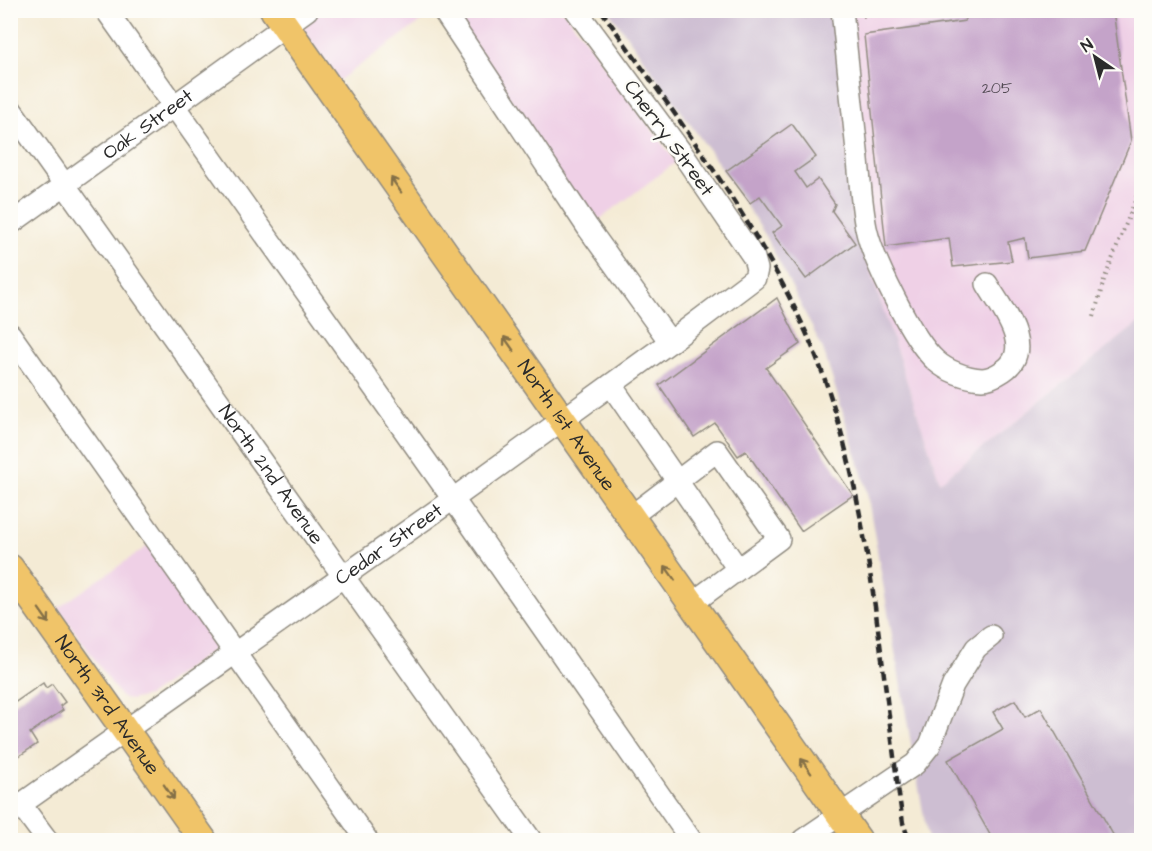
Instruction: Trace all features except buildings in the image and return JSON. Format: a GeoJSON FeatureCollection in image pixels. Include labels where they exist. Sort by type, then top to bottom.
{"type":"FeatureCollection","features":[{"type":"Feature","properties":{"kind":"main road","name":"North 1st Avenue"},"geometry":{"type":"LineString","coordinates":[[279,18],[858,840]]}},
{"type":"Feature","properties":{"kind":"main road","name":"North 3rd Avenue"},"geometry":{"type":"LineString","coordinates":[[10,568],[203,840]]}},
{"type":"Feature","properties":{"kind":"street"},"geometry":{"type":"LineString","coordinates":[[106,10],[453,499],[691,840]]}},
{"type":"Feature","properties":{"kind":"street","name":"Oak Street"},"geometry":{"type":"LineString","coordinates":[[10,224],[173,106],[279,18],[307,10]]}},
{"type":"Feature","properties":{"kind":"street"},"geometry":{"type":"LineString","coordinates":[[443,10],[588,228],[670,342]]}},
{"type":"Feature","properties":{"kind":"street","name":"Cherry Street"},"geometry":{"type":"LineString","coordinates":[[576,10],[684,156],[754,258],[757,269]]}},
{"type":"Feature","properties":{"kind":"street"},"geometry":{"type":"LineString","coordinates":[[853,13],[866,230],[872,247],[902,310],[925,349],[946,369],[983,379],[996,375],[1012,365],[1017,356],[1015,333],[987,284]]}},
{"type":"Feature","properties":{"kind":"street","name":"North 2nd Avenue"},"geometry":{"type":"LineString","coordinates":[[10,108],[531,840]]}},
{"type":"Feature","properties":{"kind":"street","name":"Cedar Street"},"geometry":{"type":"LineString","coordinates":[[16,809],[563,420],[740,291],[755,278],[757,269]]}},
{"type":"Feature","properties":{"kind":"street"},"geometry":{"type":"LineString","coordinates":[[10,334],[366,840]]}},
{"type":"Feature","properties":{"kind":"street"},"geometry":{"type":"LineString","coordinates":[[610,385],[738,569]]}},
{"type":"Feature","properties":{"kind":"street"},"geometry":{"type":"LineString","coordinates":[[630,517],[717,452],[779,539],[691,604]]}},
{"type":"Feature","properties":{"kind":"street"},"geometry":{"type":"LineString","coordinates":[[803,840],[915,764],[930,745],[958,676],[976,648],[991,636]]}},
{"type":"Feature","properties":{"kind":"street"},"geometry":{"type":"LineString","coordinates":[[16,809],[47,840]]}},
{"type":"Feature","properties":{"kind":"path"},"geometry":{"type":"LineString","coordinates":[[853,13],[908,10]]}},
{"type":"Feature","properties":{"kind":"path"},"geometry":{"type":"LineString","coordinates":[[923,10],[944,20]]}},
{"type":"Feature","properties":{"kind":"path"},"geometry":{"type":"LineString","coordinates":[[1094,316],[1104,280],[1142,183]]}},
{"type":"Feature","properties":{"kind":"shaded area"},"geometry":{"type":"Polygon","coordinates":[[[431,10],[433,13],[338,81],[290,11],[431,10]]]}},
{"type":"Feature","properties":{"kind":"shaded area"},"geometry":{"type":"Polygon","coordinates":[[[448,11],[564,11],[676,162],[592,225],[448,11]]]}},
{"type":"Feature","properties":{"kind":"shaded area"},"geometry":{"type":"Polygon","coordinates":[[[609,11],[835,11],[851,213],[940,482],[1141,321],[1141,840],[928,840],[866,487],[823,349],[766,236],[716,160],[609,11]]]}},
{"type":"Feature","properties":{"kind":"shaded area"},"geometry":{"type":"Polygon","coordinates":[[[835,11],[1141,11],[1141,321],[940,482],[851,213],[835,11]]]}},
{"type":"Feature","properties":{"kind":"shaded area"},"geometry":{"type":"Polygon","coordinates":[[[152,543],[223,643],[148,696],[130,700],[121,697],[58,608],[152,543]]]}},
{"type":"Feature","properties":{"kind":"railway"},"geometry":{"type":"LineString","coordinates":[[601,10],[686,129],[765,252],[809,339],[830,395],[847,453],[860,514],[871,577],[903,823],[909,840]]}}]}
